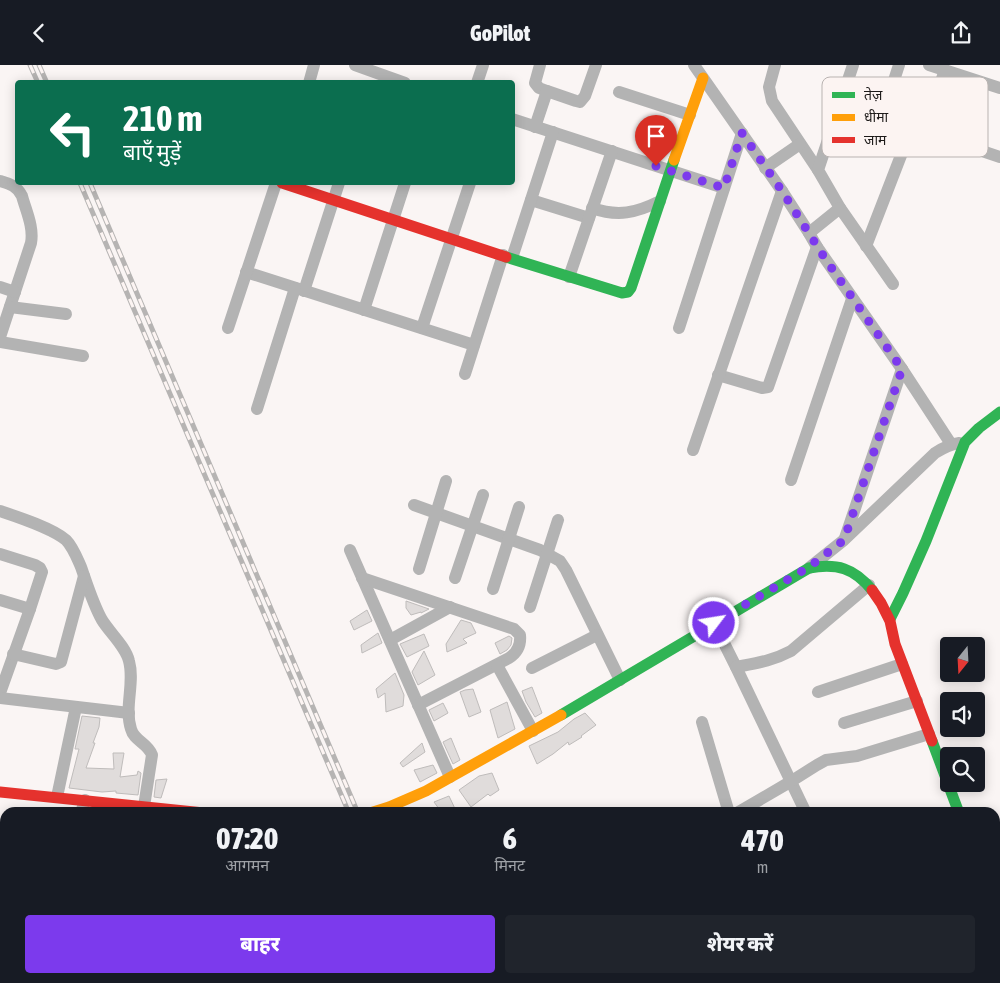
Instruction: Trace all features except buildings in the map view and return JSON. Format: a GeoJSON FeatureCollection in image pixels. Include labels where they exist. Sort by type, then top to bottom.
{"type":"FeatureCollection","features":[{"type":"Feature","properties":{"kind":"street"},"geometry":{"type":"LineString","coordinates":[[310,80],[314,65]]}},
{"type":"Feature","properties":{"kind":"street"},"geometry":{"type":"LineString","coordinates":[[355,65],[374,77],[390,80]]}},
{"type":"Feature","properties":{"kind":"street"},"geometry":{"type":"LineString","coordinates":[[478,80],[483,65]]}},
{"type":"Feature","properties":{"kind":"street"},"geometry":{"type":"LineString","coordinates":[[540,65],[535,83],[539,88],[576,101],[583,100],[596,65]]}},
{"type":"Feature","properties":{"kind":"street"},"geometry":{"type":"LineString","coordinates":[[774,65],[769,87],[772,101],[818,170],[840,208],[893,284]]}},
{"type":"Feature","properties":{"kind":"street"},"geometry":{"type":"LineString","coordinates":[[849,77],[853,65]]}},
{"type":"Feature","properties":{"kind":"street"},"geometry":{"type":"LineString","coordinates":[[895,77],[899,65]]}},
{"type":"Feature","properties":{"kind":"street"},"geometry":{"type":"LineString","coordinates":[[929,65],[965,77]]}},
{"type":"Feature","properties":{"kind":"street"},"geometry":{"type":"LineString","coordinates":[[288,185],[569,277],[626,293],[629,292],[690,115],[700,70]]}},
{"type":"Feature","properties":{"kind":"street"},"geometry":{"type":"LineString","coordinates":[[700,70],[951,444]]}},
{"type":"Feature","properties":{"kind":"street"},"geometry":{"type":"LineString","coordinates":[[942,77],[945,70]]}},
{"type":"Feature","properties":{"kind":"street"},"geometry":{"type":"LineString","coordinates":[[988,85],[1000,89]]}},
{"type":"Feature","properties":{"kind":"street"},"geometry":{"type":"LineString","coordinates":[[535,127],[547,91]]}},
{"type":"Feature","properties":{"kind":"street"},"geometry":{"type":"LineString","coordinates":[[619,91],[690,115]]}},
{"type":"Feature","properties":{"kind":"street"},"geometry":{"type":"LineString","coordinates":[[515,120],[724,188]]}},
{"type":"Feature","properties":{"kind":"street"},"geometry":{"type":"LineString","coordinates":[[465,373],[507,257],[531,200],[553,132]]}},
{"type":"Feature","properties":{"kind":"street"},"geometry":{"type":"LineString","coordinates":[[679,328],[742,133]]}},
{"type":"Feature","properties":{"kind":"street"},"geometry":{"type":"LineString","coordinates":[[765,168],[800,144]]}},
{"type":"Feature","properties":{"kind":"street"},"geometry":{"type":"LineString","coordinates":[[569,277],[612,151]]}},
{"type":"Feature","properties":{"kind":"street"},"geometry":{"type":"LineString","coordinates":[[988,153],[1000,157]]}},
{"type":"Feature","properties":{"kind":"street"},"geometry":{"type":"LineString","coordinates":[[818,170],[822,157]]}},
{"type":"Feature","properties":{"kind":"street"},"geometry":{"type":"LineString","coordinates":[[866,246],[906,157]]}},
{"type":"Feature","properties":{"kind":"street"},"geometry":{"type":"LineString","coordinates":[[0,181],[16,187],[19,191],[32,229],[32,243],[0,337]]}},
{"type":"Feature","properties":{"kind":"street"},"geometry":{"type":"LineString","coordinates":[[228,328],[275,185]]}},
{"type":"Feature","properties":{"kind":"street"},"geometry":{"type":"LineString","coordinates":[[257,409],[339,185]]}},
{"type":"Feature","properties":{"kind":"street"},"geometry":{"type":"LineString","coordinates":[[364,309],[404,185]]}},
{"type":"Feature","properties":{"kind":"street"},"geometry":{"type":"LineString","coordinates":[[422,328],[469,185]]}},
{"type":"Feature","properties":{"kind":"street"},"geometry":{"type":"LineString","coordinates":[[693,450],[782,191]]}},
{"type":"Feature","properties":{"kind":"street"},"geometry":{"type":"LineString","coordinates":[[531,200],[591,213],[632,212],[660,201]]}},
{"type":"Feature","properties":{"kind":"street"},"geometry":{"type":"LineString","coordinates":[[809,233],[840,208]]}},
{"type":"Feature","properties":{"kind":"street"},"geometry":{"type":"LineString","coordinates":[[718,375],[762,389],[768,387],[817,247]]}},
{"type":"Feature","properties":{"kind":"street"},"geometry":{"type":"LineString","coordinates":[[246,272],[474,345]]}},
{"type":"Feature","properties":{"kind":"street"},"geometry":{"type":"LineString","coordinates":[[0,287],[15,292]]}},
{"type":"Feature","properties":{"kind":"street"},"geometry":{"type":"LineString","coordinates":[[791,480],[852,299]]}},
{"type":"Feature","properties":{"kind":"street"},"geometry":{"type":"LineString","coordinates":[[10,307],[66,314]]}},
{"type":"Feature","properties":{"kind":"street"},"geometry":{"type":"LineString","coordinates":[[0,342],[83,356]]}},
{"type":"Feature","properties":{"kind":"street"},"geometry":{"type":"LineString","coordinates":[[844,540],[902,369]]}},
{"type":"Feature","properties":{"kind":"street"},"geometry":{"type":"LineString","coordinates":[[890,619],[926,541],[965,442],[979,428],[1000,412]]}},
{"type":"Feature","properties":{"kind":"street"},"geometry":{"type":"LineString","coordinates":[[394,807],[533,731],[809,567],[844,540],[934,453],[951,444],[965,442]]}},
{"type":"Feature","properties":{"kind":"street"},"geometry":{"type":"LineString","coordinates":[[419,569],[446,481]]}},
{"type":"Feature","properties":{"kind":"street"},"geometry":{"type":"LineString","coordinates":[[455,579],[483,495]]}},
{"type":"Feature","properties":{"kind":"street"},"geometry":{"type":"LineString","coordinates":[[414,505],[547,553],[560,561],[620,679]]}},
{"type":"Feature","properties":{"kind":"street"},"geometry":{"type":"LineString","coordinates":[[493,589],[519,507]]}},
{"type":"Feature","properties":{"kind":"street"},"geometry":{"type":"LineString","coordinates":[[0,511],[53,531],[67,541],[76,554],[101,618],[125,651],[131,671],[130,727],[132,733],[150,749],[152,755],[144,807]]}},
{"type":"Feature","properties":{"kind":"street"},"geometry":{"type":"LineString","coordinates":[[530,607],[558,520]]}},
{"type":"Feature","properties":{"kind":"street"},"geometry":{"type":"LineString","coordinates":[[350,550],[450,777]]}},
{"type":"Feature","properties":{"kind":"street"},"geometry":{"type":"LineString","coordinates":[[0,554],[35,565],[42,572],[0,693]]}},
{"type":"Feature","properties":{"kind":"street"},"geometry":{"type":"LineString","coordinates":[[809,567],[844,568],[854,572],[869,585],[890,619],[895,644],[902,664],[957,807]]}},
{"type":"Feature","properties":{"kind":"street"},"geometry":{"type":"LineString","coordinates":[[13,654],[56,664],[61,662],[84,576]]}},
{"type":"Feature","properties":{"kind":"street"},"geometry":{"type":"LineString","coordinates":[[362,578],[514,629],[520,635],[518,649],[514,655],[418,705]]}},
{"type":"Feature","properties":{"kind":"street"},"geometry":{"type":"LineString","coordinates":[[736,667],[769,661],[791,651],[869,585]]}},
{"type":"Feature","properties":{"kind":"street"},"geometry":{"type":"LineString","coordinates":[[0,600],[30,609]]}},
{"type":"Feature","properties":{"kind":"street"},"geometry":{"type":"LineString","coordinates":[[390,640],[450,607]]}},
{"type":"Feature","properties":{"kind":"street"},"geometry":{"type":"LineString","coordinates":[[714,623],[803,807]]}},
{"type":"Feature","properties":{"kind":"street"},"geometry":{"type":"LineString","coordinates":[[532,668],[597,635]]}},
{"type":"Feature","properties":{"kind":"street"},"geometry":{"type":"LineString","coordinates":[[818,692],[902,664]]}},
{"type":"Feature","properties":{"kind":"street"},"geometry":{"type":"LineString","coordinates":[[497,665],[533,731]]}},
{"type":"Feature","properties":{"kind":"street"},"geometry":{"type":"LineString","coordinates":[[0,697],[129,713]]}},
{"type":"Feature","properties":{"kind":"street"},"geometry":{"type":"LineString","coordinates":[[844,723],[917,701]]}},
{"type":"Feature","properties":{"kind":"street"},"geometry":{"type":"LineString","coordinates":[[57,797],[76,707]]}},
{"type":"Feature","properties":{"kind":"street"},"geometry":{"type":"LineString","coordinates":[[702,722],[727,807]]}},
{"type":"Feature","properties":{"kind":"street"},"geometry":{"type":"LineString","coordinates":[[746,807],[826,760],[858,757],[929,733]]}},
{"type":"Feature","properties":{"kind":"street"},"geometry":{"type":"LineString","coordinates":[[0,791],[131,807]]}},
{"type":"Feature","properties":{"kind":"street"},"geometry":{"type":"LineString","coordinates":[[83,807],[85,800]]}},
{"type":"Feature","properties":{"kind":"railway"},"geometry":{"type":"LineString","coordinates":[[30,65],[37,80]]}},
{"type":"Feature","properties":{"kind":"railway"},"geometry":{"type":"LineString","coordinates":[[39,65],[46,80]]}},
{"type":"Feature","properties":{"kind":"railway"},"geometry":{"type":"LineString","coordinates":[[81,185],[346,807]]}},
{"type":"Feature","properties":{"kind":"railway"},"geometry":{"type":"LineString","coordinates":[[91,185],[355,807]]}},
{"type":"Feature","properties":{"kind":"traffic: fast"},"geometry":{"type":"LineString","coordinates":[[506,257],[622,293],[628,292],[631,288],[674,160]]}},
{"type":"Feature","properties":{"kind":"traffic: fast"},"geometry":{"type":"LineString","coordinates":[[890,619],[926,541],[965,442],[979,428],[1000,412]]}},
{"type":"Feature","properties":{"kind":"traffic: fast"},"geometry":{"type":"LineString","coordinates":[[561,715],[809,568],[828,566],[844,569],[852,572],[872,590]]}},
{"type":"Feature","properties":{"kind":"traffic: fast"},"geometry":{"type":"LineString","coordinates":[[932,741],[957,807]]}},
{"type":"Feature","properties":{"kind":"traffic: slow"},"geometry":{"type":"LineString","coordinates":[[674,160],[703,78]]}},
{"type":"Feature","properties":{"kind":"traffic: slow"},"geometry":{"type":"LineString","coordinates":[[389,807],[426,791],[561,715]]}},
{"type":"Feature","properties":{"kind":"traffic: jam"},"geometry":{"type":"LineString","coordinates":[[288,185],[506,257]]}},
{"type":"Feature","properties":{"kind":"traffic: jam"},"geometry":{"type":"LineString","coordinates":[[872,590],[890,621],[895,644],[932,741]]}},
{"type":"Feature","properties":{"kind":"traffic: jam"},"geometry":{"type":"LineString","coordinates":[[0,792],[146,807]]}},
{"type":"Feature","properties":{"kind":"route"},"geometry":{"type":"LineString","coordinates":[[656,166],[724,188],[742,133],[852,299],[902,369],[844,540],[809,567],[714,623]]}}]}
